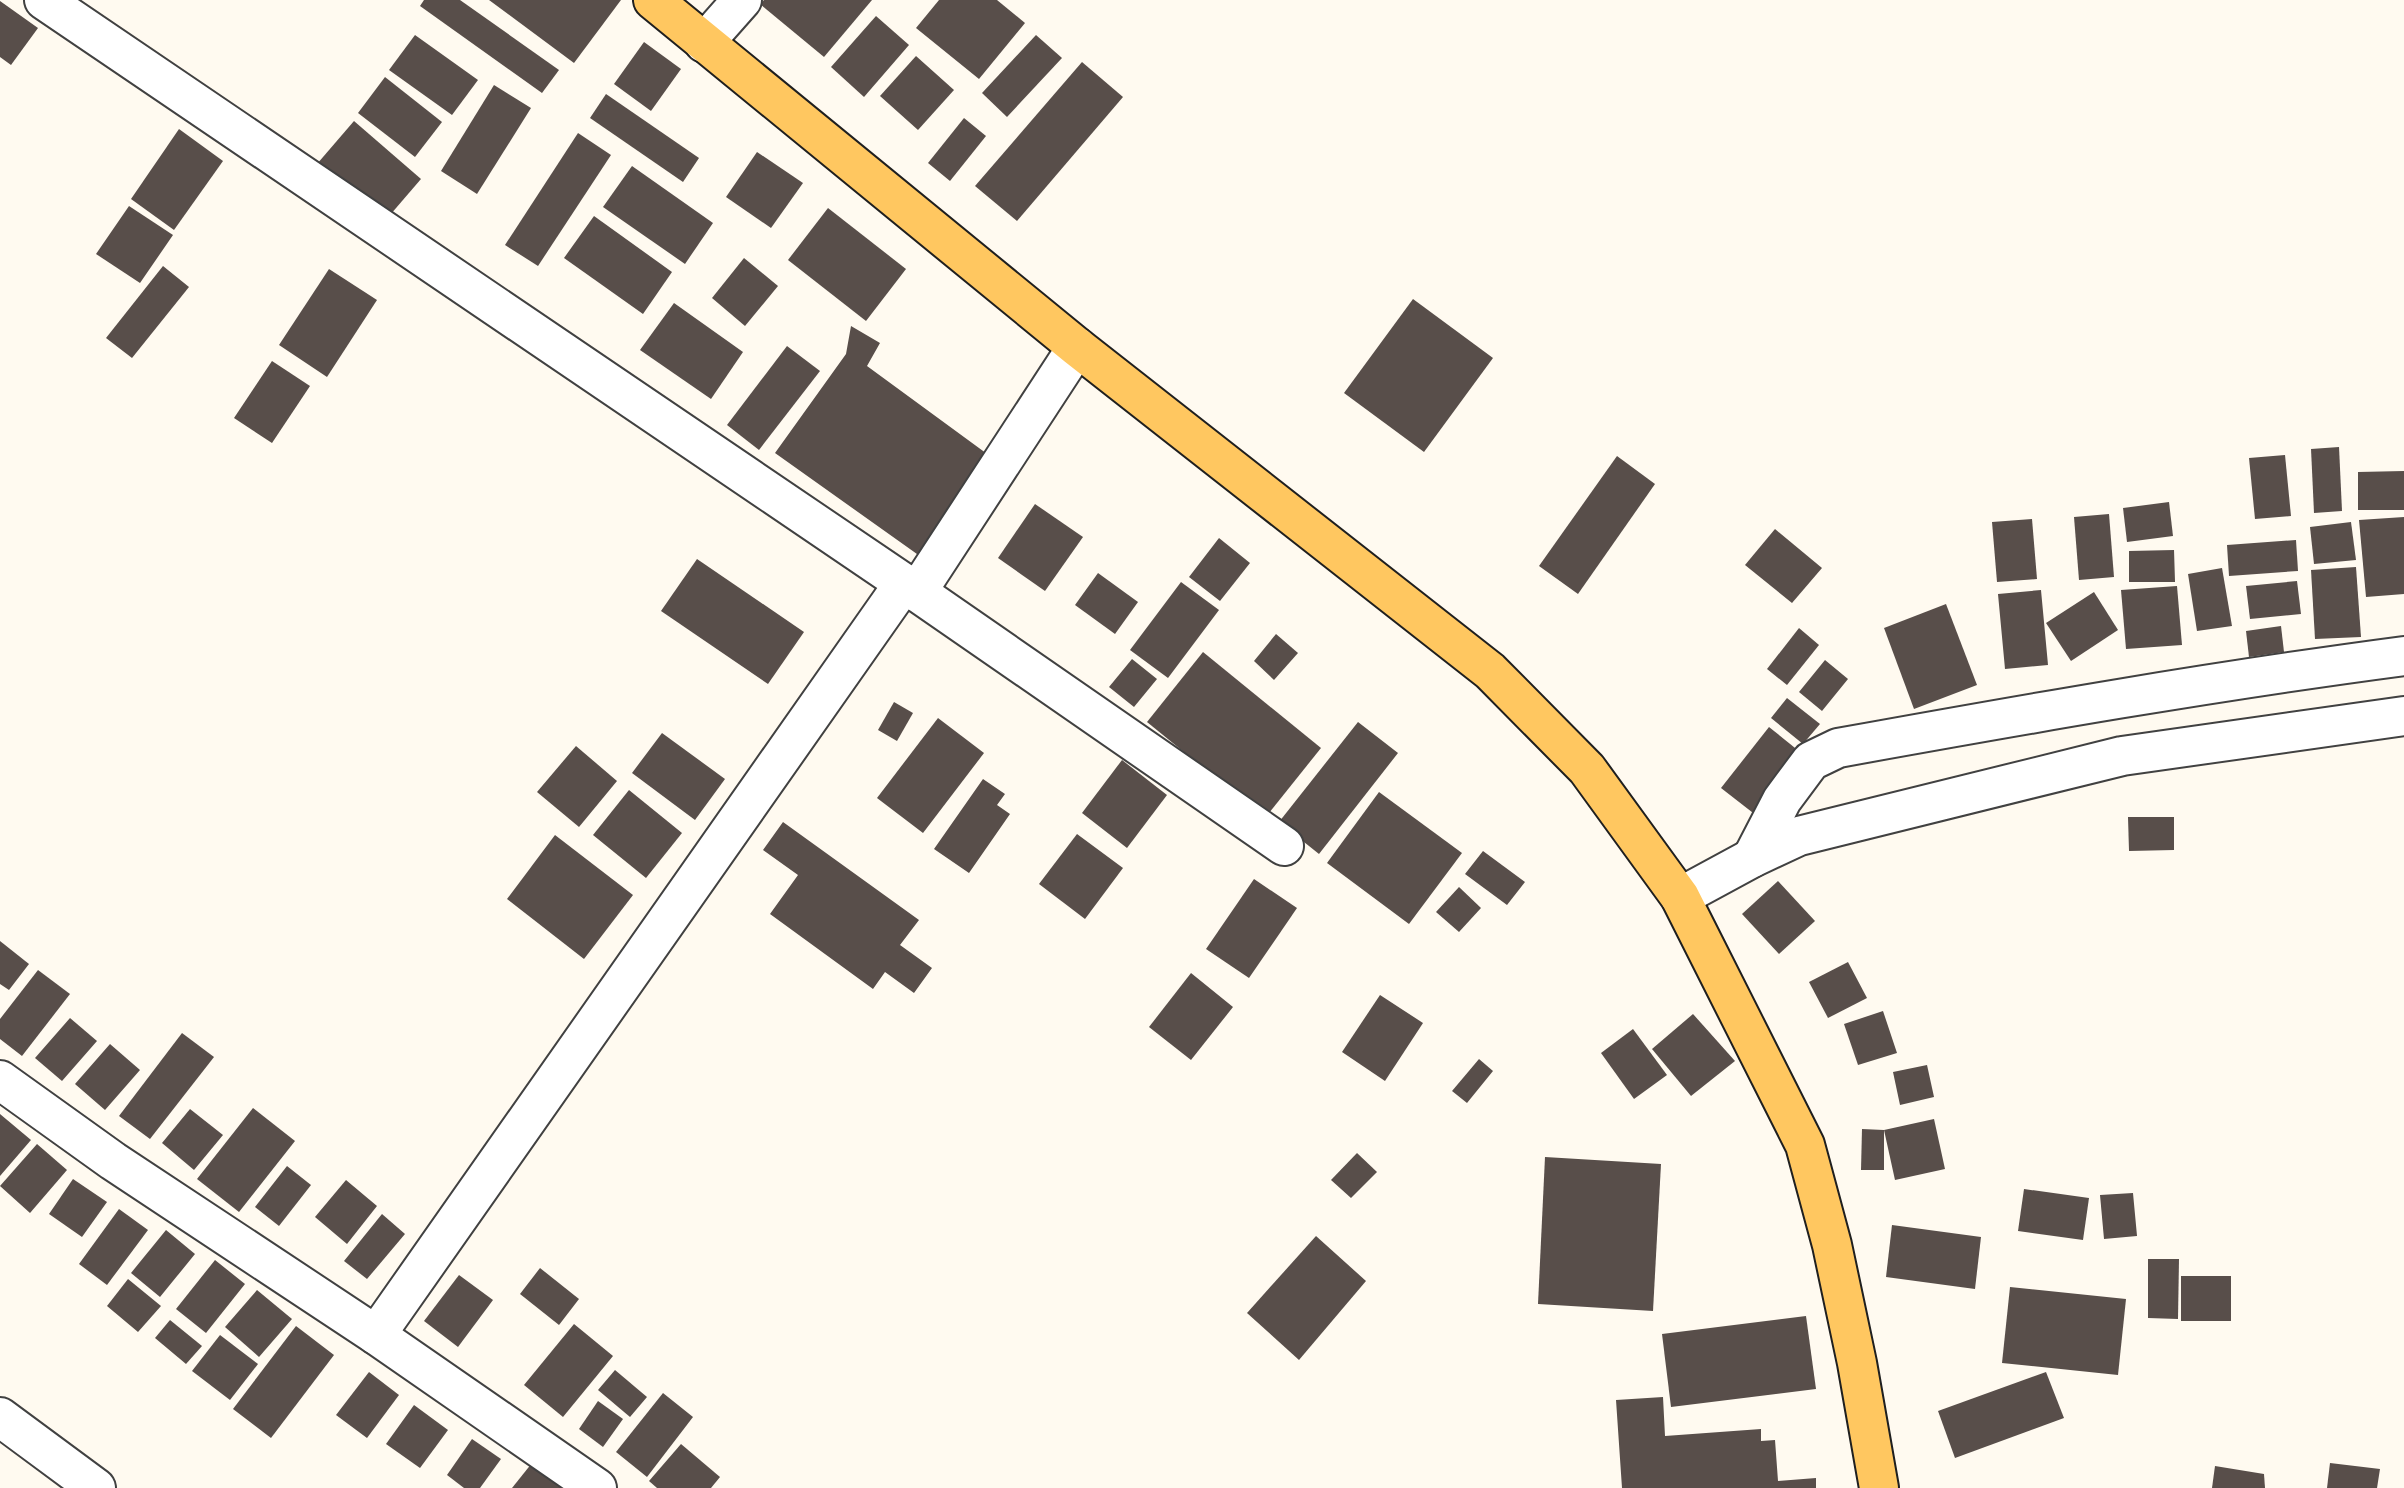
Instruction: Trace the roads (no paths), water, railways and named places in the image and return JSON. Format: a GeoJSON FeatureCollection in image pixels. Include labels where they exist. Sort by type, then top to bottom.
{"type":"FeatureCollection","features":[{"type":"Feature","properties":{"kind":"main road"},"geometry":{"type":"LineString","coordinates":[[653,0],[1077,347],[1490,671],[1587,769],[1680,897],[1805,1145],[1832,1245],[1857,1363],[1879,1488]]}},
{"type":"Feature","properties":{"kind":"street"},"geometry":{"type":"LineString","coordinates":[[44,0],[911,588],[1284,846]]}},
{"type":"Feature","properties":{"kind":"street"},"geometry":{"type":"LineString","coordinates":[[705,43],[742,0]]}},
{"type":"Feature","properties":{"kind":"street"},"geometry":{"type":"LineString","coordinates":[[376,1335],[911,588],[1077,347]]}},
{"type":"Feature","properties":{"kind":"street"},"geometry":{"type":"LineString","coordinates":[[1752,858],[1782,800],[1811,761],[1838,748],[2115,699],[2404,656]]}},
{"type":"Feature","properties":{"kind":"street"},"geometry":{"type":"LineString","coordinates":[[1680,897],[1799,836],[2122,756],[2404,716]]}},
{"type":"Feature","properties":{"kind":"street"},"geometry":{"type":"LineString","coordinates":[[0,1080],[113,1161],[376,1335],[597,1488]]}},
{"type":"Feature","properties":{"kind":"street"},"geometry":{"type":"LineString","coordinates":[[0,1417],[96,1488]]}}]}
